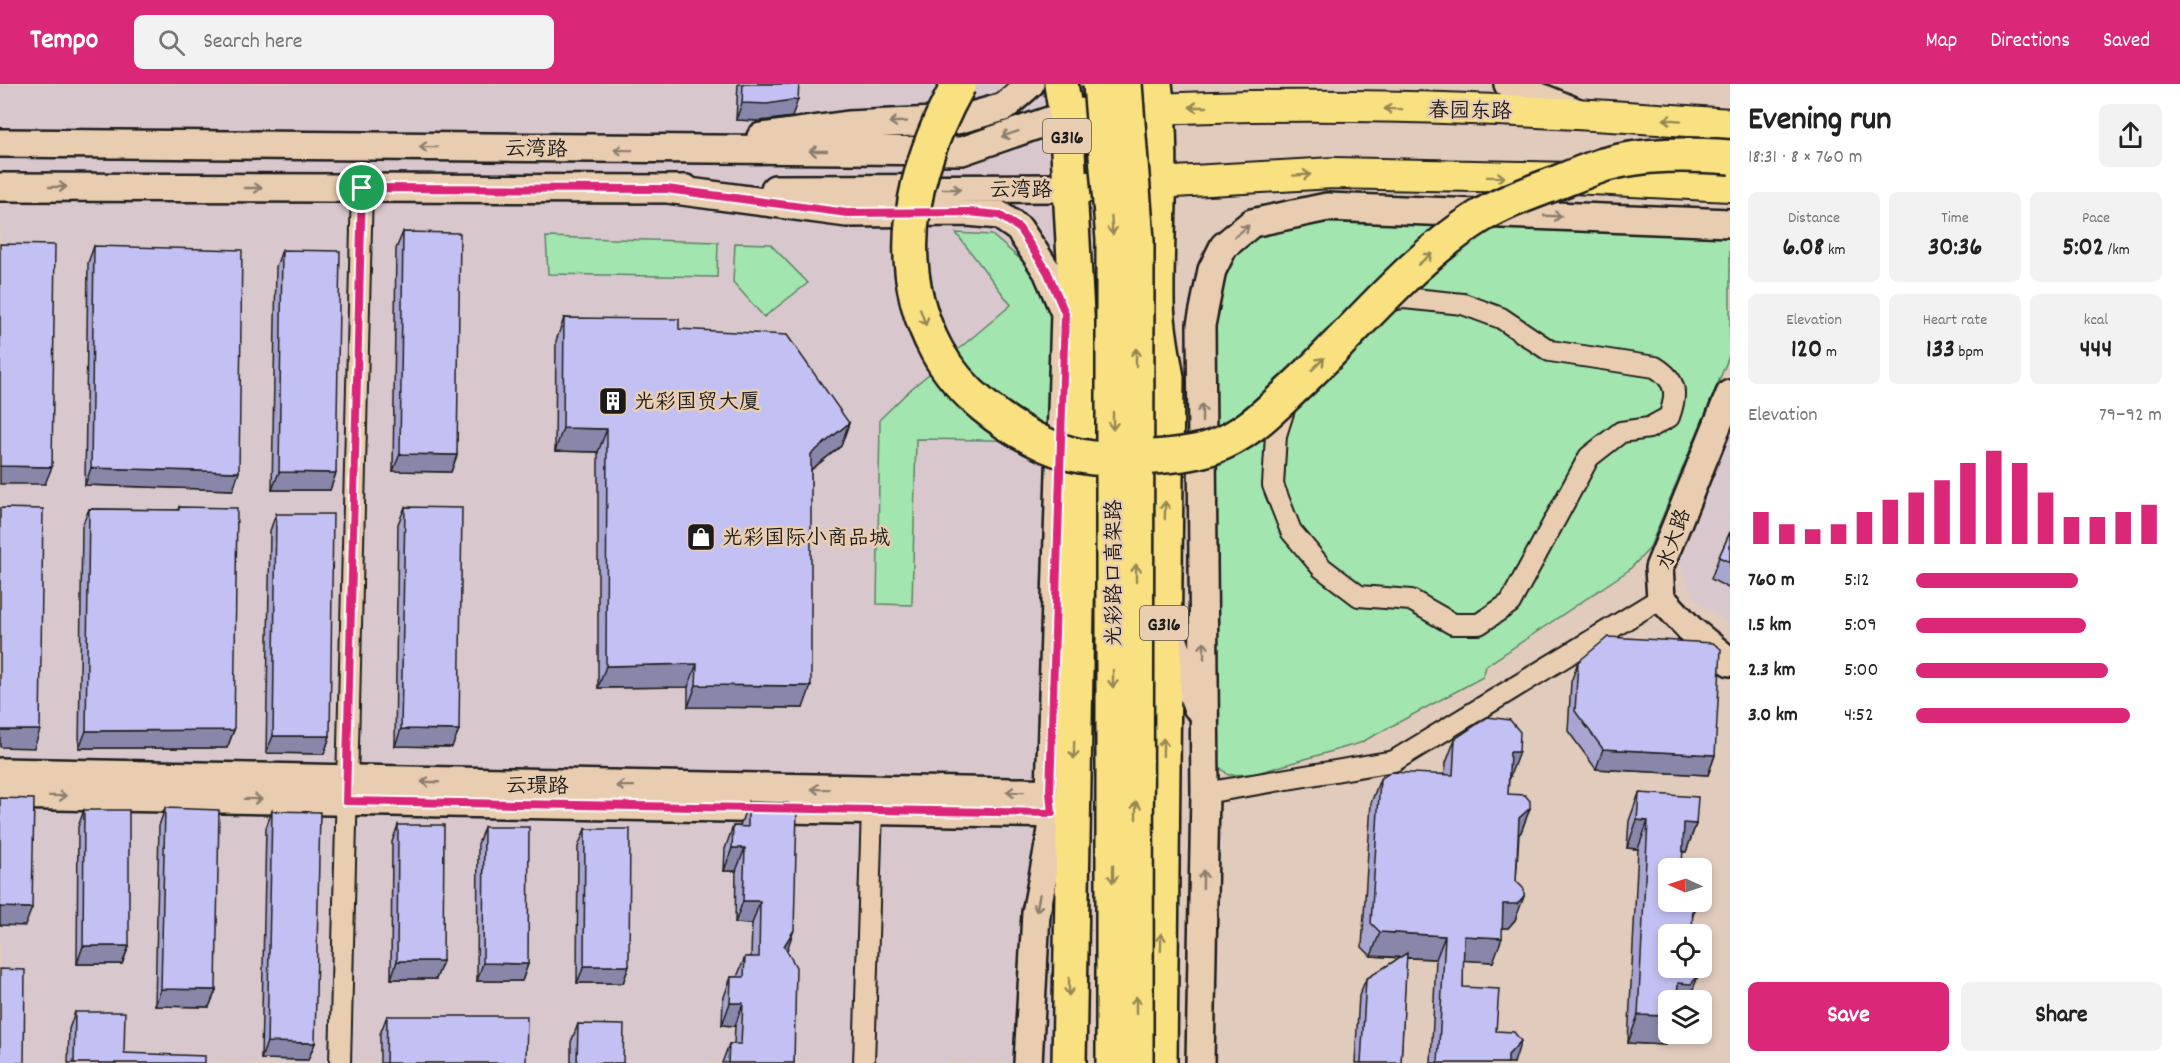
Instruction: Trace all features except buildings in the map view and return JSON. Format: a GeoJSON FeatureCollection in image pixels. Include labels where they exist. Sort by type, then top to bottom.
{"type":"FeatureCollection","features":[{"type":"Feature","properties":{"kind":"highway"},"geometry":{"type":"LineString","coordinates":[[959,84],[935,130],[922,165],[913,205],[909,260],[921,315],[937,350],[952,373],[982,405],[1021,434],[1072,456],[1124,459],[1174,456],[1213,447],[1251,428],[1423,260],[1479,217],[1519,196],[1604,165],[1641,157],[1730,157]]}},
{"type":"Feature","properties":{"kind":"highway","name":"光彩路口高架路"},"geometry":{"type":"LineString","coordinates":[[1100,84],[1113,239],[1113,1063]]}},
{"type":"Feature","properties":{"kind":"highway","name":"光彩路口高架路"},"geometry":{"type":"LineString","coordinates":[[1125,84],[1137,240],[1136,1063]]}},
{"type":"Feature","properties":{"kind":"highway","name":"G316"},"geometry":{"type":"LineString","coordinates":[[1156,96],[1159,184],[1156,303],[1167,378],[1160,1063]]}},
{"type":"Feature","properties":{"kind":"highway","name":"G316"},"geometry":{"type":"LineString","coordinates":[[1063,99],[1082,386],[1060,808],[1070,946],[1069,1063]]}},
{"type":"Feature","properties":{"kind":"main road","name":"春园东路"},"geometry":{"type":"LineString","coordinates":[[1063,99],[1156,96],[1340,107],[1578,113],[1730,124]]}},
{"type":"Feature","properties":{"kind":"main road"},"geometry":{"type":"LineString","coordinates":[[1070,188],[1333,173],[1594,179],[1730,186]]}},
{"type":"Feature","properties":{"kind":"street"},"geometry":{"type":"LineString","coordinates":[[669,150],[848,125],[957,120],[1004,107],[1030,84]]}},
{"type":"Feature","properties":{"kind":"street"},"geometry":{"type":"LineString","coordinates":[[1508,84],[1578,113]]}},
{"type":"Feature","properties":{"kind":"street","name":"云湾路"},"geometry":{"type":"LineString","coordinates":[[0,143],[962,151],[1063,99]]}},
{"type":"Feature","properties":{"kind":"street","name":"云湾路"},"geometry":{"type":"LineString","coordinates":[[0,187],[1070,188]]}},
{"type":"Feature","properties":{"kind":"street"},"geometry":{"type":"LineString","coordinates":[[340,1063],[362,188]]}},
{"type":"Feature","properties":{"kind":"street"},"geometry":{"type":"LineString","coordinates":[[667,189],[847,213],[968,212],[999,215],[1019,228],[1047,271],[1065,313],[1060,808],[1036,913],[1029,1063]]}},
{"type":"Feature","properties":{"kind":"street"},"geometry":{"type":"LineString","coordinates":[[1166,424],[1201,325],[1212,270],[1224,246],[1252,223],[1327,207],[1730,223]]}},
{"type":"Feature","properties":{"kind":"street"},"geometry":{"type":"LineString","coordinates":[[1289,391],[1276,435],[1273,485],[1291,531],[1322,568],[1359,596],[1412,600],[1454,624],[1479,624],[1510,603],[1589,457],[1621,432],[1649,428],[1669,417],[1676,398],[1673,385],[1665,373],[1655,367],[1550,351],[1501,318],[1463,304],[1404,298],[1379,302]]}},
{"type":"Feature","properties":{"kind":"street"},"geometry":{"type":"LineString","coordinates":[[1200,1063],[1205,793],[1201,325]]}},
{"type":"Feature","properties":{"kind":"street","name":"水大路"},"geometry":{"type":"LineString","coordinates":[[1730,394],[1659,568],[1661,598],[1690,630],[1730,662]]}},
{"type":"Feature","properties":{"kind":"street"},"geometry":{"type":"LineString","coordinates":[[1205,793],[1394,761],[1661,598]]}},
{"type":"Feature","properties":{"kind":"street"},"geometry":{"type":"LineString","coordinates":[[1164,614],[1204,728]]}},
{"type":"Feature","properties":{"kind":"street","name":"云璟路"},"geometry":{"type":"LineString","coordinates":[[0,772],[347,790],[872,809],[1060,808]]}},
{"type":"Feature","properties":{"kind":"street","name":"云璟路"},"geometry":{"type":"LineString","coordinates":[[0,795],[542,785],[1060,808]]}},
{"type":"Feature","properties":{"kind":"street"},"geometry":{"type":"LineString","coordinates":[[864,1063],[872,809]]}},
{"type":"Feature","properties":{"kind":"shaded area"},"geometry":{"type":"Polygon","coordinates":[[[0,84],[1061,84],[1069,1063],[0,1063],[0,84]]]}},
{"type":"Feature","properties":{"kind":"shaded area"},"geometry":{"type":"Polygon","coordinates":[[[1730,421],[1730,624],[1696,600],[1677,559],[1730,421]]]}},
{"type":"Feature","properties":{"kind":"green space"},"geometry":{"type":"Polygon","coordinates":[[[1283,222],[1730,231],[1730,354],[1649,549],[1629,570],[1486,666],[1483,677],[1360,743],[1254,774],[1228,775],[1216,763],[1212,305],[1217,272],[1253,231],[1283,222]]]}},
{"type":"Feature","properties":{"kind":"green space"},"geometry":{"type":"Polygon","coordinates":[[[956,233],[992,235],[1033,270],[1057,313],[1053,441],[916,439],[912,605],[877,604],[880,419],[911,389],[1011,305],[956,233]]]}},
{"type":"Feature","properties":{"kind":"green space"},"geometry":{"type":"Polygon","coordinates":[[[546,237],[718,242],[717,277],[548,274],[546,237]]]}},
{"type":"Feature","properties":{"kind":"green space"},"geometry":{"type":"Polygon","coordinates":[[[735,243],[770,244],[808,283],[764,317],[733,282],[735,243]]]}},
{"type":"Feature","properties":{"kind":"place","name":"光彩国贸大厦"},"geometry":{"type":"Point","coordinates":[613,401]}},
{"type":"Feature","properties":{"kind":"place","name":"光彩国际小商品城"},"geometry":{"type":"Point","coordinates":[701,537]}},
{"type":"Feature","properties":{"kind":"route"},"geometry":{"type":"LineString","coordinates":[[362,188],[667,189],[847,213],[968,212],[999,215],[1019,228],[1047,271],[1065,313],[1050,792],[1052,813],[346,801],[358,255],[362,188]]}}]}
